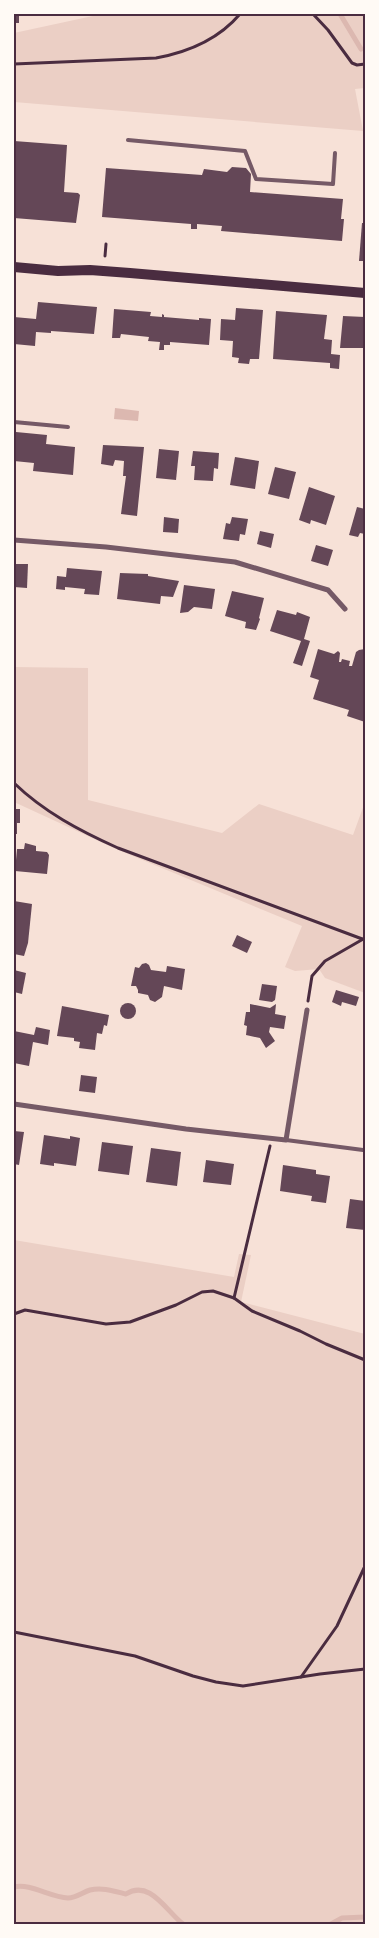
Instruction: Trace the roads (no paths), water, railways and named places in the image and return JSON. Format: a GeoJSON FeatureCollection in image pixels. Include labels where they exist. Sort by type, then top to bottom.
{"type":"FeatureCollection","features":[{"type":"Feature","properties":{"kind":"main road"},"geometry":{"type":"LineString","coordinates":[[14,267],[58,271],[90,270],[365,293]]}},
{"type":"Feature","properties":{"kind":"street"},"geometry":{"type":"LineString","coordinates":[[14,540],[106,547],[235,562],[328,590],[344,609]]}},
{"type":"Feature","properties":{"kind":"street"},"geometry":{"type":"LineString","coordinates":[[14,1104],[186,1129],[286,1140],[307,1010]]}},
{"type":"Feature","properties":{"kind":"lane"},"geometry":{"type":"LineString","coordinates":[[128,140],[245,151],[256,179],[333,184],[335,153]]}},
{"type":"Feature","properties":{"kind":"lane"},"geometry":{"type":"LineString","coordinates":[[14,422],[68,427]]}},
{"type":"Feature","properties":{"kind":"lane"},"geometry":{"type":"LineString","coordinates":[[286,1140],[363,1150]]}},
{"type":"Feature","properties":{"kind":"waterway"},"geometry":{"type":"LineString","coordinates":[[340,14],[361,49]]}},
{"type":"Feature","properties":{"kind":"waterway"},"geometry":{"type":"LineString","coordinates":[[14,1887],[33,1888],[68,1898],[94,1889],[126,1894],[135,1890],[143,1891],[150,1893],[183,1924]]}},
{"type":"Feature","properties":{"kind":"waterway"},"geometry":{"type":"LineString","coordinates":[[331,1924],[342,1918],[365,1917]]}}]}
